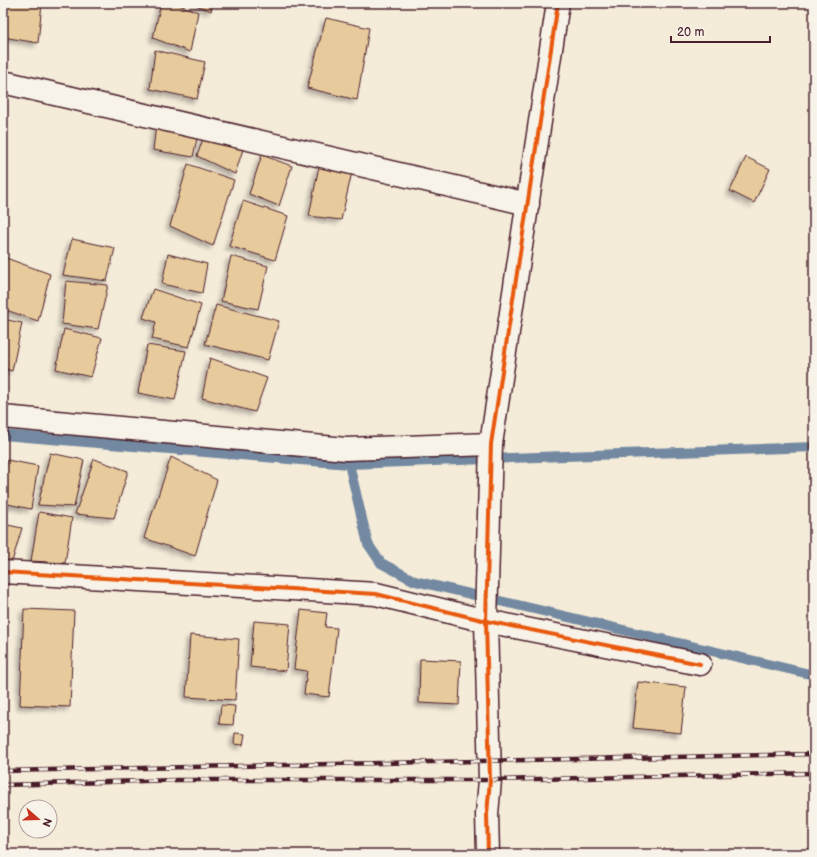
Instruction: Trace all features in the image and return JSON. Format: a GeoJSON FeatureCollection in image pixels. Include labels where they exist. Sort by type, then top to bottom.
{"type":"FeatureCollection","features":[{"type":"Feature","properties":{"kind":"street"},"geometry":{"type":"LineString","coordinates":[[488,854],[487,814],[490,780],[486,621],[491,444],[558,3]]}},
{"type":"Feature","properties":{"kind":"street"},"geometry":{"type":"LineString","coordinates":[[3,82],[528,204]]}},
{"type":"Feature","properties":{"kind":"street"},"geometry":{"type":"LineString","coordinates":[[3,417],[346,449],[491,444]]}},
{"type":"Feature","properties":{"kind":"street"},"geometry":{"type":"LineString","coordinates":[[3,572],[376,594],[486,621],[700,664]]}},
{"type":"Feature","properties":{"kind":"building"},"geometry":{"type":"Polygon","coordinates":[[[3,3],[42,3],[38,43],[3,37],[3,3]]]}},
{"type":"Feature","properties":{"kind":"building"},"geometry":{"type":"Polygon","coordinates":[[[161,3],[174,3],[198,12],[190,52],[153,38],[161,3]]]}},
{"type":"Feature","properties":{"kind":"building"},"geometry":{"type":"Polygon","coordinates":[[[191,3],[213,3],[211,11],[191,3]]]}},
{"type":"Feature","properties":{"kind":"building"},"geometry":{"type":"Polygon","coordinates":[[[326,18],[369,28],[357,100],[307,88],[326,18]]]}},
{"type":"Feature","properties":{"kind":"building"},"geometry":{"type":"Polygon","coordinates":[[[155,50],[205,62],[197,99],[150,89],[155,50]]]}},
{"type":"Feature","properties":{"kind":"building"},"geometry":{"type":"Polygon","coordinates":[[[156,125],[198,134],[193,157],[153,150],[156,125]]]}},
{"type":"Feature","properties":{"kind":"building"},"geometry":{"type":"Polygon","coordinates":[[[204,136],[244,146],[235,174],[197,156],[204,136]]]}},
{"type":"Feature","properties":{"kind":"building"},"geometry":{"type":"Polygon","coordinates":[[[262,155],[292,166],[279,206],[249,194],[262,155]]]}},
{"type":"Feature","properties":{"kind":"building"},"geometry":{"type":"Polygon","coordinates":[[[746,157],[770,169],[754,203],[730,191],[746,157]]]}},
{"type":"Feature","properties":{"kind":"building"},"geometry":{"type":"Polygon","coordinates":[[[188,164],[234,180],[213,246],[170,226],[188,164]]]}},
{"type":"Feature","properties":{"kind":"building"},"geometry":{"type":"Polygon","coordinates":[[[319,166],[352,172],[341,220],[309,216],[319,166]]]}},
{"type":"Feature","properties":{"kind":"building"},"geometry":{"type":"Polygon","coordinates":[[[243,201],[288,216],[275,260],[229,246],[243,201]]]}},
{"type":"Feature","properties":{"kind":"building"},"geometry":{"type":"Polygon","coordinates":[[[72,239],[115,248],[107,281],[63,275],[72,239]]]}},
{"type":"Feature","properties":{"kind":"building"},"geometry":{"type":"Polygon","coordinates":[[[168,254],[207,264],[202,293],[162,284],[168,254]]]}},
{"type":"Feature","properties":{"kind":"building"},"geometry":{"type":"Polygon","coordinates":[[[231,256],[268,266],[258,309],[221,301],[231,256]]]}},
{"type":"Feature","properties":{"kind":"building"},"geometry":{"type":"Polygon","coordinates":[[[6,258],[50,274],[38,321],[3,309],[3,269],[6,258]]]}},
{"type":"Feature","properties":{"kind":"building"},"geometry":{"type":"Polygon","coordinates":[[[66,281],[108,285],[98,329],[62,324],[66,281]]]}},
{"type":"Feature","properties":{"kind":"building"},"geometry":{"type":"Polygon","coordinates":[[[153,289],[201,305],[189,347],[152,339],[156,322],[143,318],[153,289]]]}},
{"type":"Feature","properties":{"kind":"building"},"geometry":{"type":"Polygon","coordinates":[[[216,305],[279,321],[268,360],[205,344],[216,305]]]}},
{"type":"Feature","properties":{"kind":"building"},"geometry":{"type":"Polygon","coordinates":[[[3,319],[22,323],[12,371],[3,368],[3,319]]]}},
{"type":"Feature","properties":{"kind":"building"},"geometry":{"type":"Polygon","coordinates":[[[64,329],[102,338],[91,377],[56,369],[64,329]]]}},
{"type":"Feature","properties":{"kind":"building"},"geometry":{"type":"Polygon","coordinates":[[[147,345],[186,351],[175,400],[138,393],[147,345]]]}},
{"type":"Feature","properties":{"kind":"building"},"geometry":{"type":"Polygon","coordinates":[[[210,358],[267,378],[255,412],[202,398],[210,358]]]}},
{"type":"Feature","properties":{"kind":"building"},"geometry":{"type":"Polygon","coordinates":[[[50,453],[84,460],[74,507],[38,505],[50,453]]]}},
{"type":"Feature","properties":{"kind":"building"},"geometry":{"type":"Polygon","coordinates":[[[171,457],[217,480],[195,556],[144,538],[171,457]]]}},
{"type":"Feature","properties":{"kind":"building"},"geometry":{"type":"Polygon","coordinates":[[[94,459],[128,471],[114,518],[75,514],[94,459]]]}},
{"type":"Feature","properties":{"kind":"building"},"geometry":{"type":"Polygon","coordinates":[[[7,460],[38,466],[31,509],[3,503],[3,475],[7,460]]]}},
{"type":"Feature","properties":{"kind":"building"},"geometry":{"type":"Polygon","coordinates":[[[39,512],[72,518],[65,563],[31,561],[39,512]]]}},
{"type":"Feature","properties":{"kind":"building"},"geometry":{"type":"Polygon","coordinates":[[[3,524],[22,528],[11,565],[3,564],[3,524]]]}},
{"type":"Feature","properties":{"kind":"building"},"geometry":{"type":"Polygon","coordinates":[[[24,609],[74,611],[70,707],[20,705],[24,609]]]}},
{"type":"Feature","properties":{"kind":"building"},"geometry":{"type":"Polygon","coordinates":[[[301,610],[327,613],[325,627],[337,628],[329,697],[304,694],[307,671],[294,669],[301,610]]]}},
{"type":"Feature","properties":{"kind":"building"},"geometry":{"type":"Polygon","coordinates":[[[254,621],[290,624],[286,671],[250,667],[254,621]]]}},
{"type":"Feature","properties":{"kind":"building"},"geometry":{"type":"Polygon","coordinates":[[[190,635],[239,639],[235,700],[186,697],[190,635]]]}},
{"type":"Feature","properties":{"kind":"building"},"geometry":{"type":"Polygon","coordinates":[[[420,659],[461,661],[459,705],[419,703],[420,659]]]}},
{"type":"Feature","properties":{"kind":"building"},"geometry":{"type":"Polygon","coordinates":[[[638,682],[686,687],[681,733],[633,728],[638,682]]]}},
{"type":"Feature","properties":{"kind":"building"},"geometry":{"type":"Polygon","coordinates":[[[221,705],[235,706],[233,725],[219,724],[221,705]]]}},
{"type":"Feature","properties":{"kind":"building"},"geometry":{"type":"Polygon","coordinates":[[[235,733],[245,734],[243,745],[234,744],[235,733]]]}},
{"type":"Feature","properties":{"kind":"waterway"},"geometry":{"type":"LineString","coordinates":[[3,435],[349,464],[814,447]]}},
{"type":"Feature","properties":{"kind":"waterway"},"geometry":{"type":"LineString","coordinates":[[349,464],[368,544],[381,563],[415,581],[814,675]]}},
{"type":"Feature","properties":{"kind":"railway"},"geometry":{"type":"LineString","coordinates":[[3,771],[814,754]]}},
{"type":"Feature","properties":{"kind":"railway"},"geometry":{"type":"LineString","coordinates":[[3,785],[177,780],[490,780],[814,773]]}},
{"type":"Feature","properties":{"kind":"cycle path"},"geometry":{"type":"LineString","coordinates":[[488,854],[487,814],[490,780],[486,621],[491,444],[558,3]]}},
{"type":"Feature","properties":{"kind":"cycle path"},"geometry":{"type":"LineString","coordinates":[[3,572],[376,594],[486,621],[700,664]]}}]}
